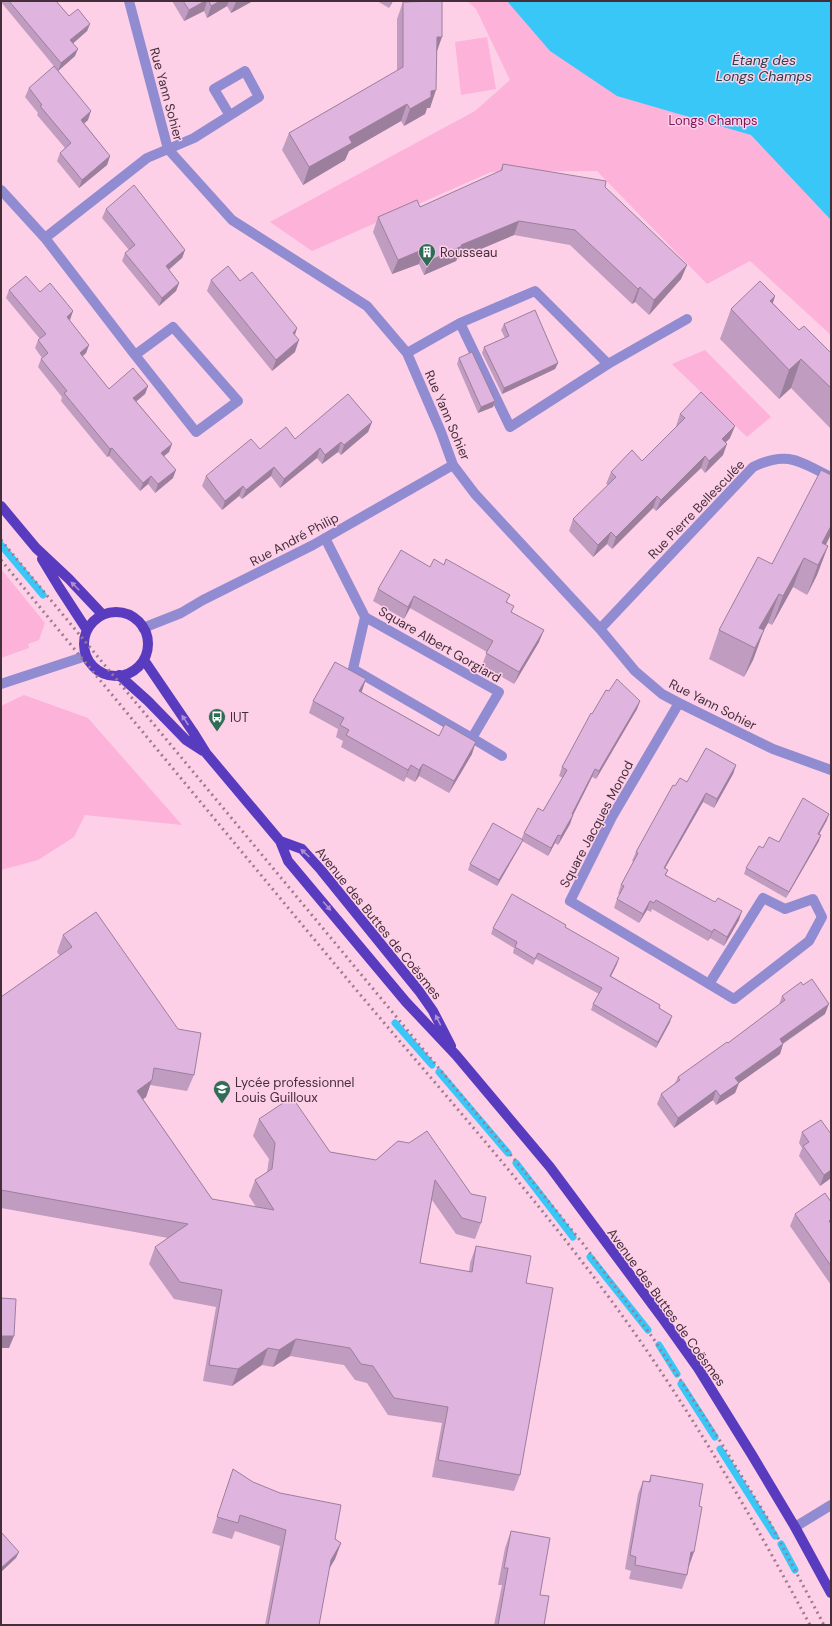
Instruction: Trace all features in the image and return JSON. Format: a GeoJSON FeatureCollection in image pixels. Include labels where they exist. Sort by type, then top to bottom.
{"type":"FeatureCollection","features":[{"type":"Feature","properties":{"kind":"main road"},"geometry":{"type":"LineString","coordinates":[[1,506],[36,548],[102,614]]}},
{"type":"Feature","properties":{"kind":"main road"},"geometry":{"type":"LineString","coordinates":[[36,548],[87,630]]}},
{"type":"Feature","properties":{"kind":"main road"},"geometry":{"type":"LineString","coordinates":[[114,612],[128,615],[143,628],[147,643],[144,660],[132,671],[119,675],[110,675],[100,672],[92,665],[86,656],[84,646],[87,630],[102,614],[114,612]]}},
{"type":"Feature","properties":{"kind":"main road","name":"Avenue des Buttes de Coësmes"},"geometry":{"type":"LineString","coordinates":[[144,660],[206,753],[280,841],[288,861],[406,1002],[456,1055],[550,1167],[663,1319],[698,1368],[795,1527],[831,1593]]}},
{"type":"Feature","properties":{"kind":"main road","name":"Avenue des Buttes de Coësmes"},"geometry":{"type":"LineString","coordinates":[[119,675],[148,701],[186,740],[206,753]]}},
{"type":"Feature","properties":{"kind":"main road","name":"Avenue des Buttes de Coësmes"},"geometry":{"type":"LineString","coordinates":[[280,841],[302,849],[321,870],[433,1010],[456,1055]]}},
{"type":"Feature","properties":{"kind":"street","name":"Rue Yann Sohier"},"geometry":{"type":"LineString","coordinates":[[129,1],[168,149],[232,220],[367,306],[407,353],[442,432],[453,465],[475,494],[600,629],[634,671],[662,694],[679,703],[773,749],[831,770]]}},
{"type":"Feature","properties":{"kind":"street"},"geometry":{"type":"LineString","coordinates":[[46,238],[147,158],[194,138],[259,97],[245,71],[214,89],[230,114]]}},
{"type":"Feature","properties":{"kind":"street"},"geometry":{"type":"LineString","coordinates":[[1,190],[46,238],[135,355],[196,432],[238,401],[173,327],[135,355]]}},
{"type":"Feature","properties":{"kind":"street"},"geometry":{"type":"LineString","coordinates":[[407,353],[460,323],[535,291],[608,364]]}},
{"type":"Feature","properties":{"kind":"street"},"geometry":{"type":"LineString","coordinates":[[460,323],[510,427],[608,364],[687,319]]}},
{"type":"Feature","properties":{"kind":"street","name":"Rue Pierre Bellesculée"},"geometry":{"type":"LineString","coordinates":[[600,629],[753,467],[776,459],[792,459],[831,477]]}},
{"type":"Feature","properties":{"kind":"street","name":"Rue André Philip"},"geometry":{"type":"LineString","coordinates":[[143,628],[181,613],[203,600],[325,538],[453,465]]}},
{"type":"Feature","properties":{"kind":"street","name":"Square Albert Gorgiard"},"geometry":{"type":"LineString","coordinates":[[325,538],[365,616],[499,692],[472,738]]}},
{"type":"Feature","properties":{"kind":"street","name":"Square Albert Gorgiard"},"geometry":{"type":"LineString","coordinates":[[365,616],[353,669],[502,756]]}},
{"type":"Feature","properties":{"kind":"street"},"geometry":{"type":"LineString","coordinates":[[1,684],[86,656]]}},
{"type":"Feature","properties":{"kind":"street","name":"Square Jacques Monod"},"geometry":{"type":"LineString","coordinates":[[679,703],[612,817],[570,901],[734,999],[809,941],[822,918],[813,899],[785,909],[762,898],[710,984]]}},
{"type":"Feature","properties":{"kind":"street"},"geometry":{"type":"LineString","coordinates":[[795,1527],[831,1505]]}},
{"type":"Feature","properties":{"kind":"green space","name":"Longs Champs"},"geometry":{"type":"Polygon","coordinates":[[[467,1],[831,1],[831,335],[750,261],[707,284],[597,171],[491,172],[312,251],[270,222],[475,111],[510,80],[476,9],[467,1]]]}},
{"type":"Feature","properties":{"kind":"green space"},"geometry":{"type":"Polygon","coordinates":[[[487,37],[496,89],[461,95],[455,42],[487,37]]]}},
{"type":"Feature","properties":{"kind":"green space"},"geometry":{"type":"Polygon","coordinates":[[[705,350],[771,417],[747,437],[672,364],[705,350]]]}},
{"type":"Feature","properties":{"kind":"green space"},"geometry":{"type":"Polygon","coordinates":[[[1,569],[45,623],[39,640],[28,644],[29,648],[1,658],[1,569]]]}},
{"type":"Feature","properties":{"kind":"green space"},"geometry":{"type":"Polygon","coordinates":[[[24,695],[88,718],[182,825],[85,815],[74,837],[38,860],[1,870],[1,706],[24,695]]]}},
{"type":"Feature","properties":{"kind":"water","name":"Étang des Longs Champs"},"geometry":{"type":"Polygon","coordinates":[[[507,1],[831,1],[831,220],[751,135],[617,96],[550,51],[507,1]]]}},
{"type":"Feature","properties":{"kind":"building"},"geometry":{"type":"Polygon","coordinates":[[[9,1],[56,1],[69,16],[78,9],[90,24],[70,40],[78,49],[61,63],[9,1]]]}},
{"type":"Feature","properties":{"kind":"building"},"geometry":{"type":"Polygon","coordinates":[[[183,1],[205,1],[189,10],[183,1]]]}},
{"type":"Feature","properties":{"kind":"building"},"geometry":{"type":"Polygon","coordinates":[[[209,1],[220,1],[211,6],[209,1]]]}},
{"type":"Feature","properties":{"kind":"building"},"geometry":{"type":"Polygon","coordinates":[[[442,1],[442,37],[437,37],[436,90],[431,91],[431,97],[410,109],[407,104],[349,137],[352,143],[309,167],[289,133],[403,67],[403,2],[442,1]]]}},
{"type":"Feature","properties":{"kind":"building"},"geometry":{"type":"Polygon","coordinates":[[[54,66],[91,111],[81,120],[110,156],[82,180],[60,153],[71,143],[40,106],[42,105],[29,88],[54,66]]]}},
{"type":"Feature","properties":{"kind":"building"},"geometry":{"type":"Polygon","coordinates":[[[503,164],[606,181],[605,187],[687,265],[654,300],[640,287],[638,289],[575,230],[519,221],[461,245],[462,246],[429,261],[424,249],[398,260],[378,217],[417,200],[420,207],[502,170],[503,164]]]}},
{"type":"Feature","properties":{"kind":"building"},"geometry":{"type":"Polygon","coordinates":[[[134,185],[185,250],[166,266],[179,283],[162,298],[125,253],[135,245],[106,209],[134,185]]]}},
{"type":"Feature","properties":{"kind":"building"},"geometry":{"type":"Polygon","coordinates":[[[228,266],[240,281],[252,272],[297,328],[293,333],[299,340],[276,360],[211,280],[228,266]]]}},
{"type":"Feature","properties":{"kind":"building"},"geometry":{"type":"Polygon","coordinates":[[[26,276],[40,292],[50,283],[73,311],[67,317],[89,345],[80,353],[109,389],[133,368],[148,386],[133,398],[172,444],[161,453],[176,470],[158,484],[151,476],[143,483],[112,448],[110,449],[64,393],[67,391],[41,359],[48,353],[38,340],[46,334],[9,290],[26,276]]]}},
{"type":"Feature","properties":{"kind":"building"},"geometry":{"type":"Polygon","coordinates":[[[760,281],[775,296],[770,301],[799,330],[804,326],[831,353],[831,388],[801,359],[789,370],[731,309],[760,281]]]}},
{"type":"Feature","properties":{"kind":"building"},"geometry":{"type":"Polygon","coordinates":[[[535,310],[558,363],[504,388],[484,347],[509,336],[504,324],[535,310]]]}},
{"type":"Feature","properties":{"kind":"building"},"geometry":{"type":"Polygon","coordinates":[[[472,352],[495,401],[481,407],[459,358],[472,352]]]}},
{"type":"Feature","properties":{"kind":"building"},"geometry":{"type":"Polygon","coordinates":[[[701,392],[735,426],[722,439],[727,444],[709,461],[705,456],[661,500],[657,496],[616,537],[611,532],[598,545],[573,519],[616,477],[611,472],[632,450],[642,461],[685,418],[680,414],[701,392]]]}},
{"type":"Feature","properties":{"kind":"building"},"geometry":{"type":"Polygon","coordinates":[[[348,394],[372,422],[344,445],[341,442],[325,455],[320,448],[284,479],[274,467],[246,490],[243,486],[225,501],[206,476],[251,439],[260,449],[286,427],[295,439],[348,394]]]}},
{"type":"Feature","properties":{"kind":"building"},"geometry":{"type":"Polygon","coordinates":[[[821,470],[831,475],[831,526],[822,543],[828,546],[818,565],[804,558],[783,596],[779,594],[759,628],[764,630],[755,648],[719,630],[758,557],[772,564],[821,470]]]}},
{"type":"Feature","properties":{"kind":"building"},"geometry":{"type":"Polygon","coordinates":[[[401,550],[430,567],[434,559],[444,565],[446,559],[510,595],[506,602],[514,606],[511,612],[544,630],[519,672],[486,653],[493,641],[414,596],[408,607],[378,589],[401,550]]]}},
{"type":"Feature","properties":{"kind":"building"},"geometry":{"type":"Polygon","coordinates":[[[335,662],[366,679],[359,691],[439,736],[445,724],[476,742],[454,781],[423,764],[419,770],[411,765],[408,770],[346,735],[349,730],[340,725],[344,718],[313,701],[335,662]]]}},
{"type":"Feature","properties":{"kind":"building"},"geometry":{"type":"Polygon","coordinates":[[[617,679],[640,701],[599,771],[595,769],[572,814],[573,815],[561,836],[558,835],[551,848],[524,833],[538,808],[543,811],[567,770],[562,767],[591,713],[592,714],[606,690],[609,691],[617,679]]]}},
{"type":"Feature","properties":{"kind":"building"},"geometry":{"type":"Polygon","coordinates":[[[706,748],[736,765],[717,799],[706,793],[664,868],[668,870],[665,875],[715,902],[718,898],[742,911],[727,937],[714,929],[712,932],[656,900],[654,903],[650,901],[643,914],[617,899],[624,886],[621,885],[638,853],[636,852],[673,785],[675,786],[680,778],[687,782],[706,748]]]}},
{"type":"Feature","properties":{"kind":"building"},"geometry":{"type":"Polygon","coordinates":[[[803,798],[829,814],[818,834],[821,835],[789,892],[746,868],[759,846],[763,848],[769,837],[779,842],[803,798]]]}},
{"type":"Feature","properties":{"kind":"building"},"geometry":{"type":"Polygon","coordinates":[[[493,823],[523,840],[499,880],[470,864],[493,823]]]}},
{"type":"Feature","properties":{"kind":"building"},"geometry":{"type":"Polygon","coordinates":[[[512,894],[619,958],[610,976],[660,1005],[659,1008],[672,1016],[658,1042],[593,1004],[602,988],[538,953],[535,959],[515,947],[517,942],[493,928],[512,894]]]}},
{"type":"Feature","properties":{"kind":"building"},"geometry":{"type":"Polygon","coordinates":[[[96,912],[178,1029],[201,1033],[194,1075],[154,1068],[152,1080],[137,1091],[212,1199],[274,1210],[255,1180],[272,1169],[275,1143],[259,1119],[292,1097],[330,1152],[376,1160],[398,1141],[409,1143],[427,1131],[471,1194],[486,1197],[481,1223],[462,1218],[435,1180],[420,1263],[472,1272],[476,1246],[531,1256],[526,1283],[553,1288],[520,1475],[438,1460],[448,1407],[394,1398],[373,1366],[361,1364],[350,1348],[296,1339],[279,1350],[268,1348],[238,1369],[209,1365],[222,1290],[180,1282],[155,1247],[188,1224],[1,1190],[1,997],[72,947],[63,935],[96,912]]]}},
{"type":"Feature","properties":{"kind":"building"},"geometry":{"type":"Polygon","coordinates":[[[812,979],[829,1004],[780,1039],[783,1044],[735,1078],[739,1083],[720,1096],[716,1090],[678,1118],[661,1094],[680,1080],[678,1077],[727,1042],[728,1043],[785,1000],[782,996],[801,982],[803,985],[812,979]]]}},
{"type":"Feature","properties":{"kind":"building"},"geometry":{"type":"Polygon","coordinates":[[[821,1120],[831,1134],[831,1170],[824,1175],[803,1146],[809,1142],[802,1132],[821,1120]]]}},
{"type":"Feature","properties":{"kind":"building"},"geometry":{"type":"Polygon","coordinates":[[[825,1193],[831,1202],[831,1219],[829,1221],[831,1224],[831,1266],[795,1214],[825,1193]]]}},
{"type":"Feature","properties":{"kind":"building"},"geometry":{"type":"Polygon","coordinates":[[[1,1298],[16,1299],[14,1336],[1,1336],[1,1298]]]}},
{"type":"Feature","properties":{"kind":"building"},"geometry":{"type":"Polygon","coordinates":[[[233,1469],[253,1482],[280,1493],[341,1505],[335,1539],[341,1543],[331,1560],[319,1625],[268,1625],[286,1530],[240,1515],[238,1523],[217,1517],[233,1469]]]}},
{"type":"Feature","properties":{"kind":"building"},"geometry":{"type":"Polygon","coordinates":[[[651,1475],[703,1484],[699,1506],[702,1507],[694,1552],[691,1552],[687,1575],[635,1565],[636,1557],[630,1555],[643,1481],[650,1482],[651,1475]]]}},
{"type":"Feature","properties":{"kind":"building"},"geometry":{"type":"Polygon","coordinates":[[[511,1531],[550,1538],[540,1595],[549,1596],[544,1625],[498,1625],[508,1568],[504,1568],[511,1531]]]}},
{"type":"Feature","properties":{"kind":"building"},"geometry":{"type":"Polygon","coordinates":[[[1,1532],[19,1552],[1,1568],[1,1532]]]}},
{"type":"Feature","properties":{"kind":"waterway"},"geometry":{"type":"LineString","coordinates":[[1,545],[43,595]]}},
{"type":"Feature","properties":{"kind":"waterway"},"geometry":{"type":"LineString","coordinates":[[395,1023],[432,1065]]}},
{"type":"Feature","properties":{"kind":"waterway"},"geometry":{"type":"LineString","coordinates":[[439,1072],[508,1153]]}},
{"type":"Feature","properties":{"kind":"waterway"},"geometry":{"type":"LineString","coordinates":[[516,1163],[573,1237]]}},
{"type":"Feature","properties":{"kind":"waterway"},"geometry":{"type":"LineString","coordinates":[[590,1257],[648,1330]]}},
{"type":"Feature","properties":{"kind":"waterway"},"geometry":{"type":"LineString","coordinates":[[659,1345],[677,1374]]}},
{"type":"Feature","properties":{"kind":"waterway"},"geometry":{"type":"LineString","coordinates":[[681,1384],[715,1437]]}},
{"type":"Feature","properties":{"kind":"waterway"},"geometry":{"type":"LineString","coordinates":[[720,1449],[775,1536]]}},
{"type":"Feature","properties":{"kind":"waterway"},"geometry":{"type":"LineString","coordinates":[[781,1544],[795,1570]]}},
{"type":"Feature","properties":{"kind":"railway"},"geometry":{"type":"LineString","coordinates":[[1,540],[584,1245],[653,1338],[720,1441],[768,1519],[824,1625]]}},
{"type":"Feature","properties":{"kind":"railway"},"geometry":{"type":"LineString","coordinates":[[1,560],[353,986],[503,1163],[576,1254],[645,1348],[689,1415],[751,1519],[810,1625]]}},
{"type":"Feature","properties":{"kind":"place","name":"Rousseau"},"geometry":{"type":"Point","coordinates":[427,267]}},
{"type":"Feature","properties":{"kind":"place","name":"IUT"},"geometry":{"type":"Point","coordinates":[217,732]}},
{"type":"Feature","properties":{"kind":"place","name":"Lycée professionnel Louis Guilloux"},"geometry":{"type":"Point","coordinates":[222,1104]}}]}
